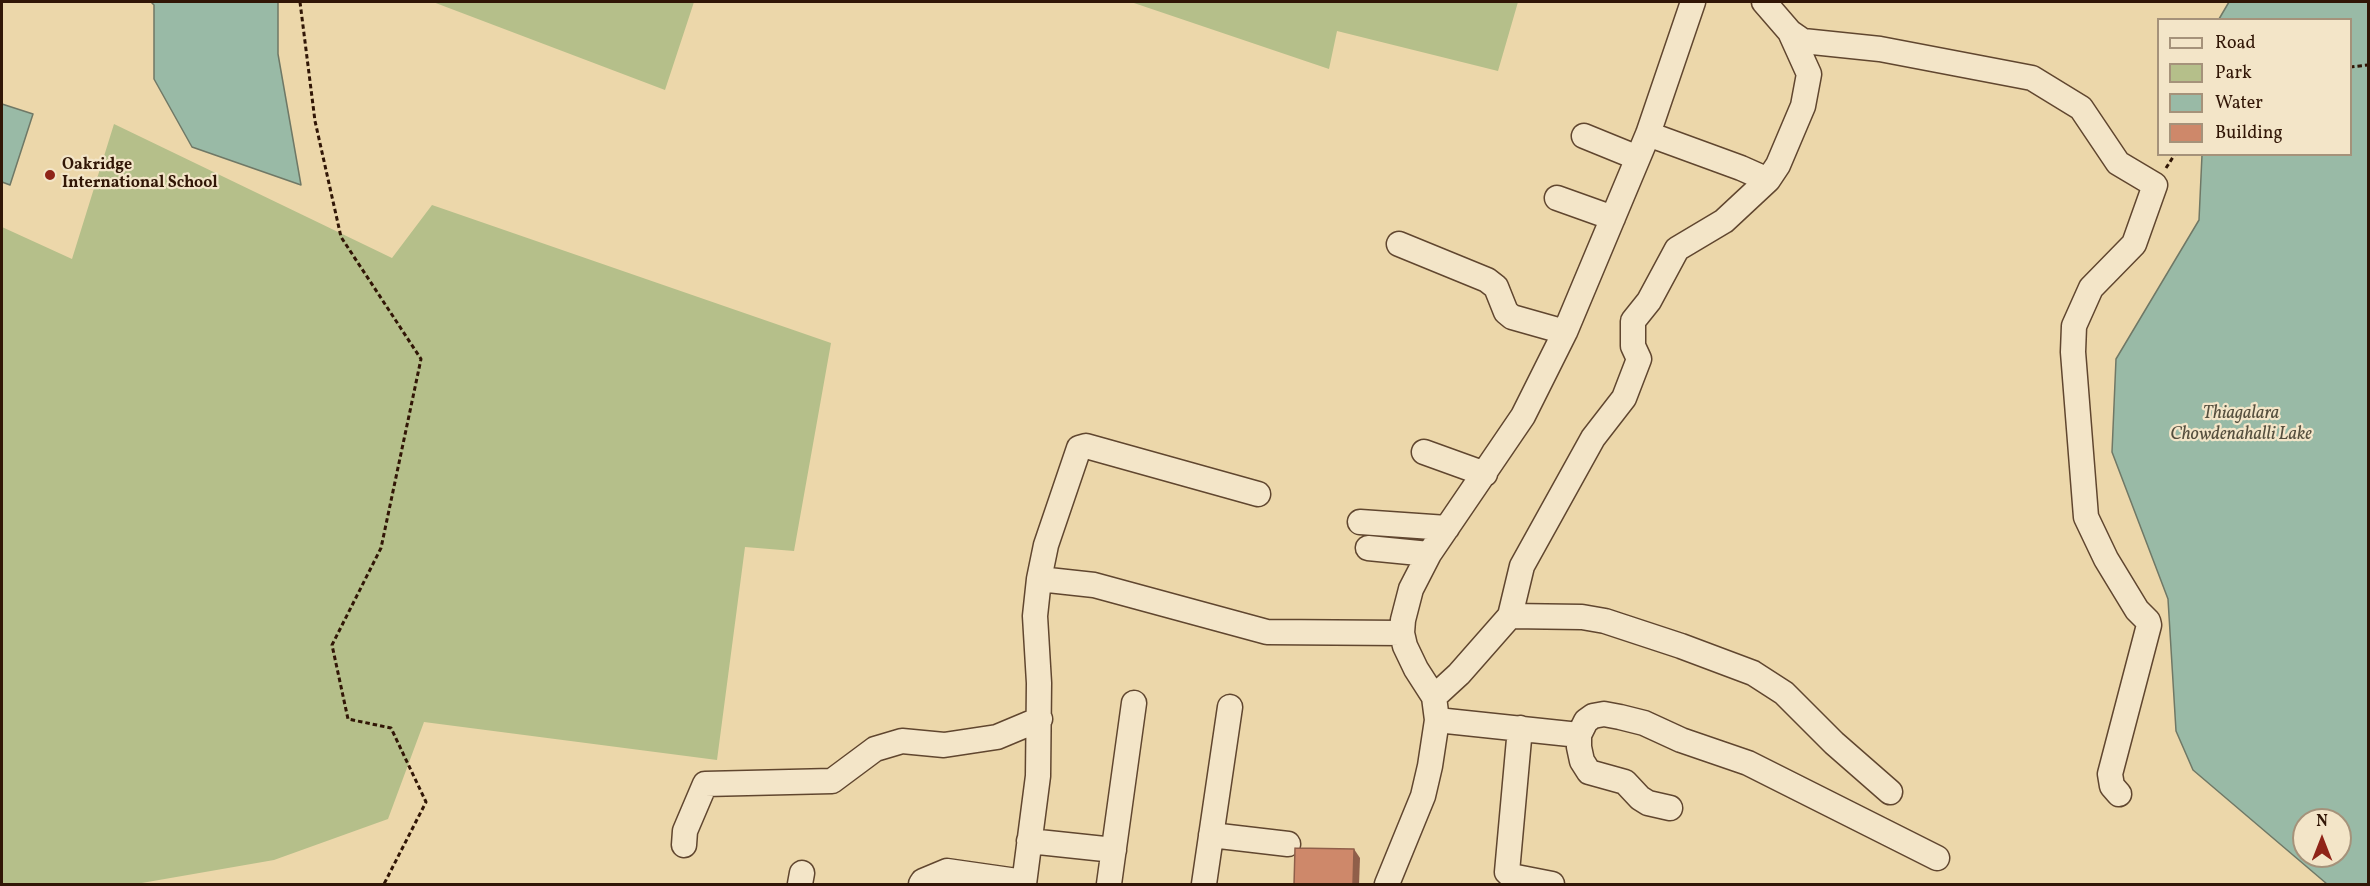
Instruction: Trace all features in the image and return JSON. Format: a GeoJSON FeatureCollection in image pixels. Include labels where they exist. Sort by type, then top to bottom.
{"type":"FeatureCollection","features":[{"type":"Feature","properties":{"kind":"street"},"geometry":{"type":"LineString","coordinates":[[1579,735],[1520,728],[1436,708],[1410,657],[1402,633],[1406,605],[1429,554],[1523,416],[1565,332],[1648,134],[1693,2]]}},
{"type":"Feature","properties":{"kind":"street"},"geometry":{"type":"LineString","coordinates":[[1764,2],[1790,32],[1803,41],[1880,49],[2032,78],[2081,108],[2118,163],[2155,185],[2134,244],[2091,288],[2074,326],[2073,352],[2086,517],[2106,559],[2137,610],[2148,621],[2109,774],[2112,786],[2119,794]]}},
{"type":"Feature","properties":{"kind":"street"},"geometry":{"type":"LineString","coordinates":[[1387,885],[1423,796],[1430,766],[1436,708],[1459,674],[1510,616],[1522,566],[1593,438],[1624,398],[1639,359],[1633,346],[1633,321],[1649,300],[1677,249],[1724,221],[1768,180],[1778,165],[1803,106],[1809,74],[1790,32]]}},
{"type":"Feature","properties":{"kind":"street"},"geometry":{"type":"LineString","coordinates":[[1648,134],[1768,180]]}},
{"type":"Feature","properties":{"kind":"street"},"geometry":{"type":"LineString","coordinates":[[1584,136],[1638,158]]}},
{"type":"Feature","properties":{"kind":"street"},"geometry":{"type":"LineString","coordinates":[[1557,198],[1613,218]]}},
{"type":"Feature","properties":{"kind":"street"},"geometry":{"type":"LineString","coordinates":[[1399,244],[1487,280],[1496,287],[1506,312],[1512,317],[1565,332]]}},
{"type":"Feature","properties":{"kind":"street"},"geometry":{"type":"LineString","coordinates":[[921,885],[922,881],[947,871],[1024,883],[1038,776],[1040,719],[1035,616],[1039,579],[1046,545],[1079,448],[1082,446],[1258,494]]}},
{"type":"Feature","properties":{"kind":"street"},"geometry":{"type":"LineString","coordinates":[[1424,452],[1485,474]]}},
{"type":"Feature","properties":{"kind":"street"},"geometry":{"type":"LineString","coordinates":[[1360,522],[1447,528]]}},
{"type":"Feature","properties":{"kind":"street"},"geometry":{"type":"LineString","coordinates":[[1368,548],[1429,554]]}},
{"type":"Feature","properties":{"kind":"street"},"geometry":{"type":"LineString","coordinates":[[1039,579],[1094,585],[1267,632],[1402,633]]}},
{"type":"Feature","properties":{"kind":"street"},"geometry":{"type":"LineString","coordinates":[[1510,616],[1582,617],[1605,621],[1753,673],[1784,693],[1890,792]]}},
{"type":"Feature","properties":{"kind":"street"},"geometry":{"type":"LineString","coordinates":[[1108,885],[1134,703]]}},
{"type":"Feature","properties":{"kind":"street"},"geometry":{"type":"LineString","coordinates":[[1204,885],[1230,707]]}},
{"type":"Feature","properties":{"kind":"street"},"geometry":{"type":"LineString","coordinates":[[1670,808],[1648,803],[1640,798],[1626,782],[1589,772],[1582,761],[1579,735],[1586,721],[1593,716],[1604,714],[1644,723],[1681,740],[1748,763],[1937,858]]}},
{"type":"Feature","properties":{"kind":"street"},"geometry":{"type":"LineString","coordinates":[[684,845],[685,831],[705,784],[832,781],[875,749],[902,741],[944,745],[997,737],[1040,719]]}},
{"type":"Feature","properties":{"kind":"street"},"geometry":{"type":"LineString","coordinates":[[1520,728],[1507,872],[1511,876],[1552,885]]}},
{"type":"Feature","properties":{"kind":"street"},"geometry":{"type":"LineString","coordinates":[[1211,836],[1288,844]]}},
{"type":"Feature","properties":{"kind":"street"},"geometry":{"type":"LineString","coordinates":[[1029,841],[1113,850]]}},
{"type":"Feature","properties":{"kind":"path"},"geometry":{"type":"LineString","coordinates":[[300,2],[315,121],[341,237],[421,359],[381,548],[332,645],[348,719],[391,728],[426,802],[384,885]]}},
{"type":"Feature","properties":{"kind":"path"},"geometry":{"type":"LineString","coordinates":[[2352,67],[2368,65]]}},
{"type":"Feature","properties":{"kind":"green space"},"geometry":{"type":"Polygon","coordinates":[[[433,2],[694,2],[665,90],[433,2]]]}},
{"type":"Feature","properties":{"kind":"green space"},"geometry":{"type":"Polygon","coordinates":[[[1131,2],[1518,2],[1498,71],[1337,31],[1329,69],[1131,2]]]}},
{"type":"Feature","properties":{"kind":"green space"},"geometry":{"type":"Polygon","coordinates":[[[114,124],[392,258],[432,205],[831,343],[794,551],[745,547],[717,760],[424,722],[388,819],[274,860],[136,884],[2,884],[2,227],[72,259],[114,124]]]}},
{"type":"Feature","properties":{"kind":"water"},"geometry":{"type":"Polygon","coordinates":[[[151,2],[278,2],[278,54],[301,185],[192,147],[154,79],[154,5],[151,2]]]}},
{"type":"Feature","properties":{"kind":"water","name":"Thiagalara Chowdenahalli Lake"},"geometry":{"type":"Polygon","coordinates":[[[2229,2],[2368,2],[2368,884],[2327,884],[2308,868],[2352,868],[2352,808],[2292,808],[2292,854],[2193,770],[2176,731],[2168,599],[2112,452],[2116,359],[2199,220],[2202,156],[2352,156],[2352,18],[2220,18],[2229,2]]]}},
{"type":"Feature","properties":{"kind":"water"},"geometry":{"type":"Polygon","coordinates":[[[2,104],[33,114],[10,185],[2,182],[2,104]]]}},
{"type":"Feature","properties":{"kind":"building"},"geometry":{"type":"Polygon","coordinates":[[[1295,848],[1354,849],[1353,885],[1294,885],[1295,848]]]}},
{"type":"Feature","properties":{"kind":"place","name":"Oakridge International School"},"geometry":{"type":"Point","coordinates":[50,175]}}]}
